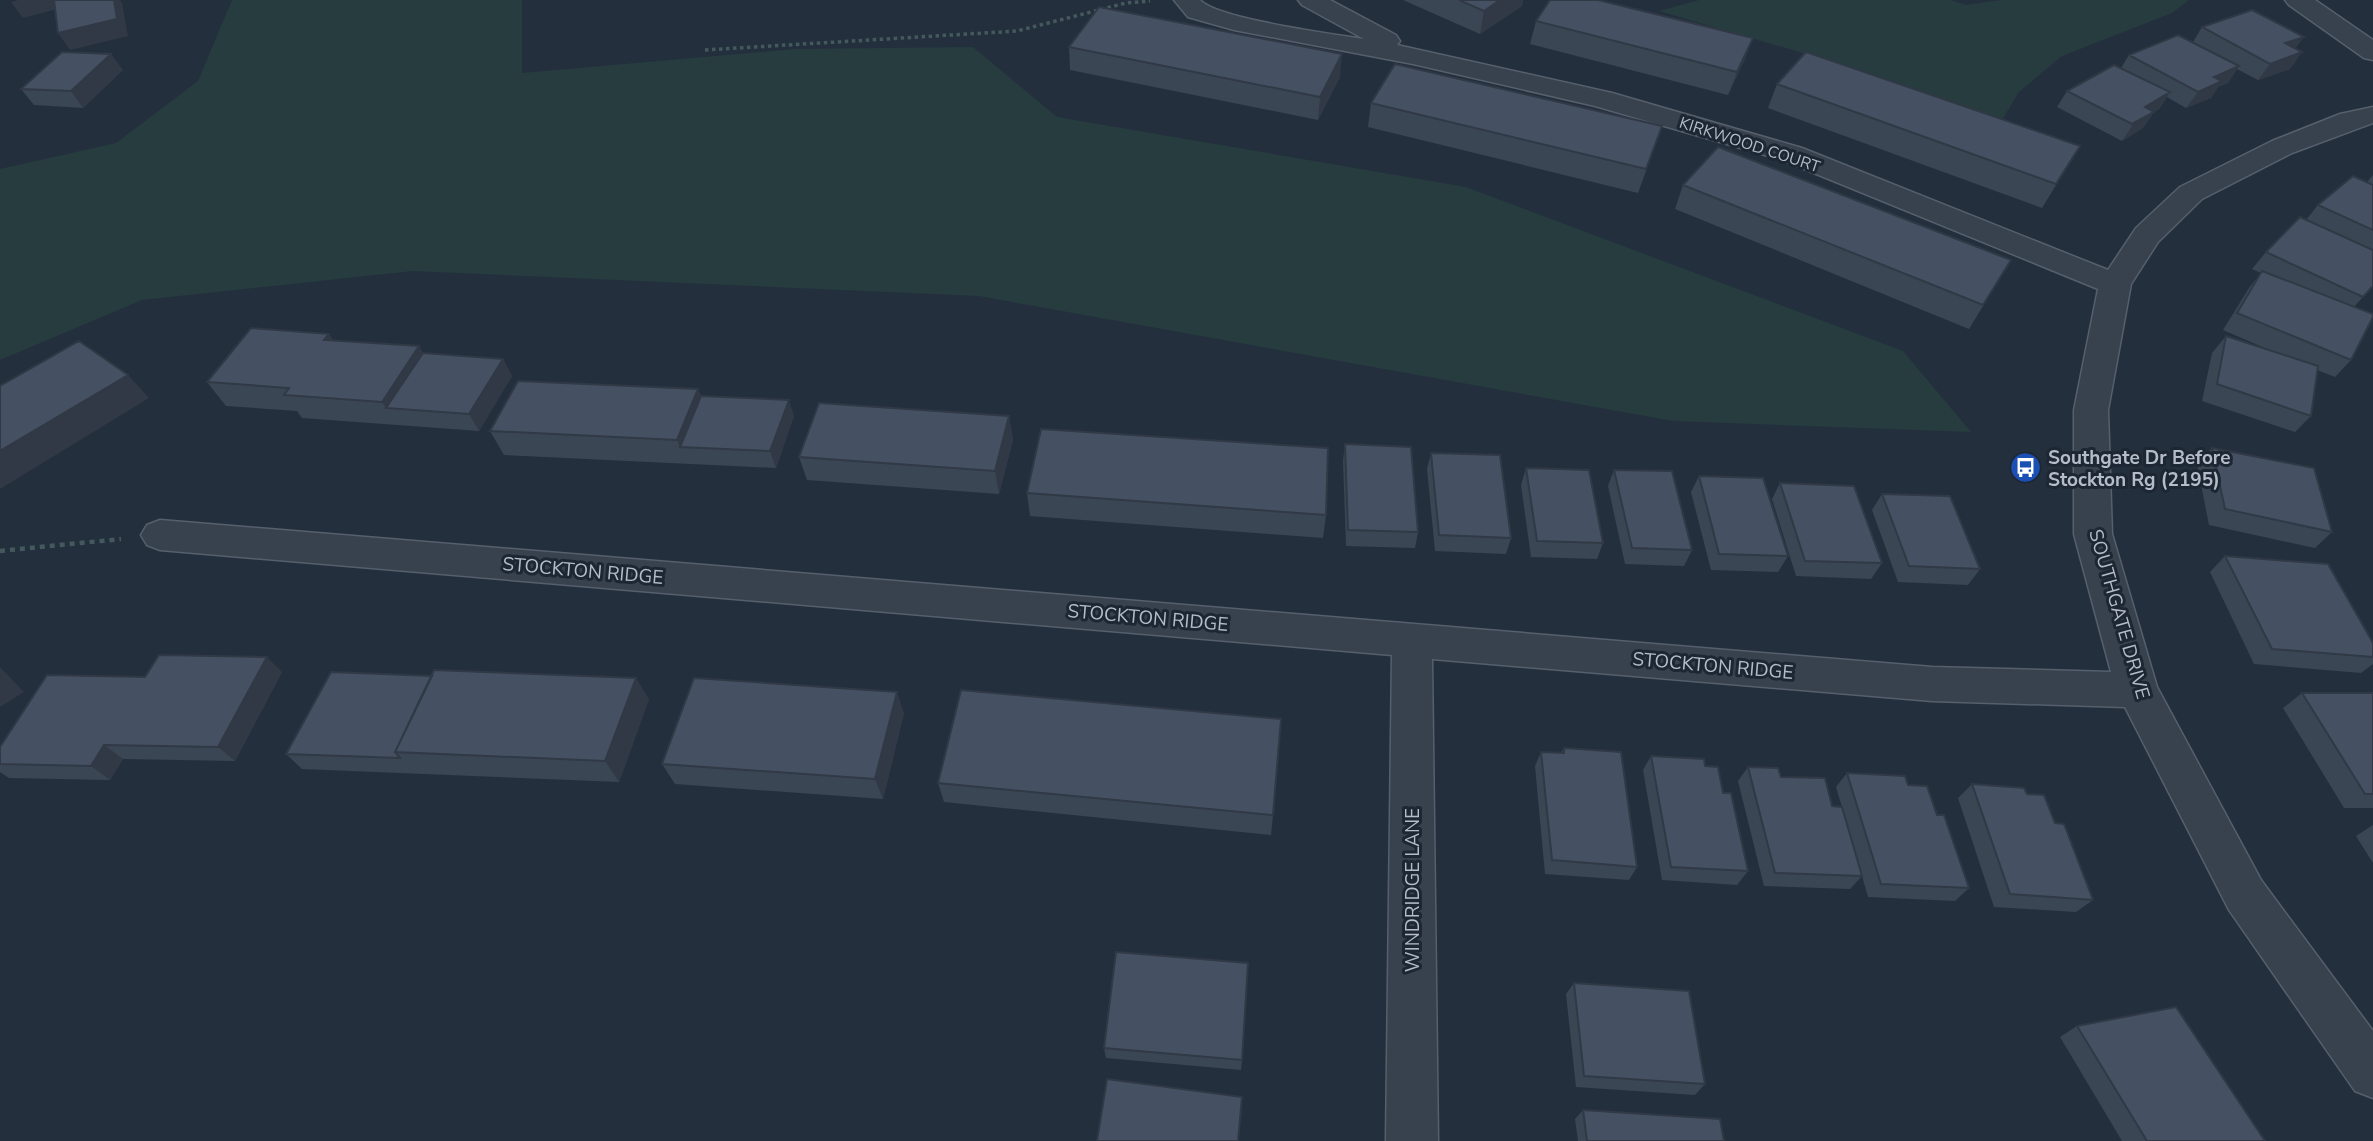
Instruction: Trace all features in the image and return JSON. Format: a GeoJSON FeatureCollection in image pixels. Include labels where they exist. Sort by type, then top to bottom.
{"type":"FeatureCollection","features":[{"type":"Feature","properties":{"kind":"street","name":"KIRKWOOD COURT"},"geometry":{"type":"LineString","coordinates":[[1187,0],[1197,12],[1243,25],[1413,56],[1602,99],[1792,154],[2115,284]]}},
{"type":"Feature","properties":{"kind":"street","name":"KIRKWOOD COURT"},"geometry":{"type":"LineString","coordinates":[[1311,0],[1413,56]]}},
{"type":"Feature","properties":{"kind":"street"},"geometry":{"type":"LineString","coordinates":[[2298,0],[2373,52]]}},
{"type":"Feature","properties":{"kind":"street","name":"SOUTHGATE DRIVE"},"geometry":{"type":"LineString","coordinates":[[2373,115],[2350,120],[2282,147],[2190,193],[2147,235],[2115,284],[2091,410],[2093,534],[2137,690],[2245,895],[2373,1073]]}},
{"type":"Feature","properties":{"kind":"street","name":"STOCKTON RIDGE"},"geometry":{"type":"LineString","coordinates":[[160,535],[1932,684],[2137,690]]}},
{"type":"Feature","properties":{"kind":"street","name":"WINDRIDGE LANE"},"geometry":{"type":"LineString","coordinates":[[1412,639],[1412,1141]]}},
{"type":"Feature","properties":{"kind":"path"},"geometry":{"type":"LineString","coordinates":[[705,50],[1017,31],[1126,4],[1158,0]]}},
{"type":"Feature","properties":{"kind":"path"},"geometry":{"type":"LineString","coordinates":[[0,551],[160,535]]}},
{"type":"Feature","properties":{"kind":"green space"},"geometry":{"type":"Polygon","coordinates":[[[232,0],[522,0],[522,73],[795,49],[973,47],[1057,117],[1466,187],[1903,351],[1971,432],[1673,421],[979,296],[413,271],[142,300],[0,360],[0,169],[116,143],[198,81],[232,0]]]}},
{"type":"Feature","properties":{"kind":"green space"},"geometry":{"type":"Polygon","coordinates":[[[1699,0],[1951,0],[1966,5],[2000,0],[2189,0],[2172,13],[2062,56],[2019,92],[2002,120],[1864,71],[1659,11],[1699,0]]]}},
{"type":"Feature","properties":{"kind":"building"},"geometry":{"type":"Polygon","coordinates":[[[54,0],[114,0],[117,19],[58,33],[54,0]]]}},
{"type":"Feature","properties":{"kind":"building"},"geometry":{"type":"Polygon","coordinates":[[[1459,0],[1500,0],[1484,11],[1459,0]]]}},
{"type":"Feature","properties":{"kind":"building"},"geometry":{"type":"Polygon","coordinates":[[[1550,0],[1598,0],[1753,38],[1737,72],[1536,21],[1550,0]]]}},
{"type":"Feature","properties":{"kind":"building"},"geometry":{"type":"Polygon","coordinates":[[[1099,7],[1342,54],[1320,97],[1069,47],[1099,7]]]}},
{"type":"Feature","properties":{"kind":"building"},"geometry":{"type":"Polygon","coordinates":[[[2252,10],[2304,37],[2285,43],[2302,52],[2270,64],[2202,27],[2252,10]]]}},
{"type":"Feature","properties":{"kind":"building"},"geometry":{"type":"Polygon","coordinates":[[[2178,35],[2239,66],[2214,77],[2222,81],[2198,92],[2129,55],[2178,35]]]}},
{"type":"Feature","properties":{"kind":"building"},"geometry":{"type":"Polygon","coordinates":[[[62,52],[111,54],[71,91],[21,89],[62,52]]]}},
{"type":"Feature","properties":{"kind":"building"},"geometry":{"type":"Polygon","coordinates":[[[1806,52],[2080,146],[2056,184],[1777,84],[1806,52]]]}},
{"type":"Feature","properties":{"kind":"building"},"geometry":{"type":"Polygon","coordinates":[[[1395,64],[1662,126],[1646,169],[1371,103],[1395,64]]]}},
{"type":"Feature","properties":{"kind":"building"},"geometry":{"type":"Polygon","coordinates":[[[2114,65],[2170,92],[2145,107],[2154,112],[2132,124],[2067,91],[2114,65]]]}},
{"type":"Feature","properties":{"kind":"building"},"geometry":{"type":"Polygon","coordinates":[[[1718,147],[2011,260],[1983,305],[1683,185],[1718,147]]]}},
{"type":"Feature","properties":{"kind":"building"},"geometry":{"type":"Polygon","coordinates":[[[2353,176],[2373,185],[2373,230],[2318,205],[2353,176]]]}},
{"type":"Feature","properties":{"kind":"building"},"geometry":{"type":"Polygon","coordinates":[[[2300,217],[2373,250],[2373,286],[2363,297],[2266,252],[2300,217]]]}},
{"type":"Feature","properties":{"kind":"building"},"geometry":{"type":"Polygon","coordinates":[[[2262,271],[2373,314],[2351,360],[2237,313],[2262,271]]]}},
{"type":"Feature","properties":{"kind":"building"},"geometry":{"type":"Polygon","coordinates":[[[251,328],[329,334],[324,340],[419,346],[382,402],[284,395],[289,388],[207,382],[251,328]]]}},
{"type":"Feature","properties":{"kind":"building"},"geometry":{"type":"Polygon","coordinates":[[[2226,336],[2318,366],[2311,416],[2217,384],[2226,336]]]}},
{"type":"Feature","properties":{"kind":"building"},"geometry":{"type":"Polygon","coordinates":[[[79,341],[128,375],[0,451],[0,386],[79,341]]]}},
{"type":"Feature","properties":{"kind":"building"},"geometry":{"type":"Polygon","coordinates":[[[423,353],[503,359],[469,414],[386,408],[423,353]]]}},
{"type":"Feature","properties":{"kind":"building"},"geometry":{"type":"Polygon","coordinates":[[[518,381],[698,389],[677,440],[490,431],[518,381]]]}},
{"type":"Feature","properties":{"kind":"building"},"geometry":{"type":"Polygon","coordinates":[[[701,396],[789,400],[770,451],[680,447],[701,396]]]}},
{"type":"Feature","properties":{"kind":"building"},"geometry":{"type":"Polygon","coordinates":[[[819,403],[1009,416],[995,471],[799,457],[819,403]]]}},
{"type":"Feature","properties":{"kind":"building"},"geometry":{"type":"Polygon","coordinates":[[[1041,429],[1328,448],[1326,515],[1027,493],[1041,429]]]}},
{"type":"Feature","properties":{"kind":"building"},"geometry":{"type":"Polygon","coordinates":[[[1345,444],[1411,447],[1418,532],[1348,530],[1345,444]]]}},
{"type":"Feature","properties":{"kind":"building"},"geometry":{"type":"Polygon","coordinates":[[[2212,448],[2314,468],[2332,532],[2225,509],[2212,448]]]}},
{"type":"Feature","properties":{"kind":"building"},"geometry":{"type":"Polygon","coordinates":[[[1431,453],[1500,455],[1511,538],[1439,535],[1431,453]]]}},
{"type":"Feature","properties":{"kind":"building"},"geometry":{"type":"Polygon","coordinates":[[[1526,468],[1589,470],[1603,543],[1537,541],[1526,468]]]}},
{"type":"Feature","properties":{"kind":"building"},"geometry":{"type":"Polygon","coordinates":[[[1614,470],[1672,471],[1692,550],[1632,548],[1614,470]]]}},
{"type":"Feature","properties":{"kind":"building"},"geometry":{"type":"Polygon","coordinates":[[[1699,476],[1763,478],[1788,556],[1719,554],[1699,476]]]}},
{"type":"Feature","properties":{"kind":"building"},"geometry":{"type":"Polygon","coordinates":[[[1780,483],[1854,486],[1882,563],[1805,561],[1780,483]]]}},
{"type":"Feature","properties":{"kind":"building"},"geometry":{"type":"Polygon","coordinates":[[[1882,494],[1950,496],[1980,569],[1909,566],[1882,494]]]}},
{"type":"Feature","properties":{"kind":"building"},"geometry":{"type":"Polygon","coordinates":[[[2225,556],[2328,564],[2373,643],[2373,657],[2272,649],[2225,556]]]}},
{"type":"Feature","properties":{"kind":"building"},"geometry":{"type":"Polygon","coordinates":[[[159,655],[267,657],[218,747],[104,745],[91,766],[0,764],[0,747],[47,675],[145,677],[159,655]]]}},
{"type":"Feature","properties":{"kind":"building"},"geometry":{"type":"Polygon","coordinates":[[[434,670],[636,678],[605,761],[395,752],[434,670]]]}},
{"type":"Feature","properties":{"kind":"building"},"geometry":{"type":"Polygon","coordinates":[[[331,672],[432,676],[395,752],[400,758],[286,754],[331,672]]]}},
{"type":"Feature","properties":{"kind":"building"},"geometry":{"type":"Polygon","coordinates":[[[694,678],[897,692],[875,779],[662,764],[694,678]]]}},
{"type":"Feature","properties":{"kind":"building"},"geometry":{"type":"Polygon","coordinates":[[[961,690],[1281,719],[1273,815],[938,783],[961,690]]]}},
{"type":"Feature","properties":{"kind":"building"},"geometry":{"type":"Polygon","coordinates":[[[2302,693],[2373,693],[2373,794],[2365,794],[2302,693]]]}},
{"type":"Feature","properties":{"kind":"building"},"geometry":{"type":"Polygon","coordinates":[[[1564,748],[1621,752],[1637,867],[1552,860],[1541,752],[1564,753],[1564,748]]]}},
{"type":"Feature","properties":{"kind":"building"},"geometry":{"type":"Polygon","coordinates":[[[1651,756],[1704,759],[1705,766],[1718,767],[1723,793],[1731,793],[1748,871],[1671,867],[1651,756]]]}},
{"type":"Feature","properties":{"kind":"building"},"geometry":{"type":"Polygon","coordinates":[[[1748,767],[1778,768],[1781,777],[1825,778],[1832,806],[1842,807],[1862,876],[1775,873],[1748,767]]]}},
{"type":"Feature","properties":{"kind":"building"},"geometry":{"type":"Polygon","coordinates":[[[1847,773],[1905,776],[1908,785],[1927,786],[1937,815],[1944,815],[1969,888],[1881,884],[1847,773]]]}},
{"type":"Feature","properties":{"kind":"building"},"geometry":{"type":"Polygon","coordinates":[[[1972,784],[2024,788],[2027,794],[2044,795],[2055,823],[2064,824],[2093,900],[2010,894],[1972,784]]]}},
{"type":"Feature","properties":{"kind":"building"},"geometry":{"type":"Polygon","coordinates":[[[1116,952],[1248,963],[1242,1060],[1104,1048],[1116,952]]]}},
{"type":"Feature","properties":{"kind":"building"},"geometry":{"type":"Polygon","coordinates":[[[1574,983],[1689,991],[1705,1084],[1584,1076],[1574,983]]]}},
{"type":"Feature","properties":{"kind":"building"},"geometry":{"type":"Polygon","coordinates":[[[2176,1007],[2265,1141],[2147,1141],[2077,1026],[2176,1007]]]}},
{"type":"Feature","properties":{"kind":"building"},"geometry":{"type":"Polygon","coordinates":[[[1107,1079],[1242,1097],[1238,1141],[1097,1141],[1107,1079]]]}},
{"type":"Feature","properties":{"kind":"building"},"geometry":{"type":"Polygon","coordinates":[[[1583,1110],[1720,1119],[1724,1141],[1587,1141],[1583,1110]]]}},
{"type":"Feature","properties":{"kind":"place","name":"Southgate Dr Before Stockton Rg (2195)"},"geometry":{"type":"Point","coordinates":[2025,468]}}]}
